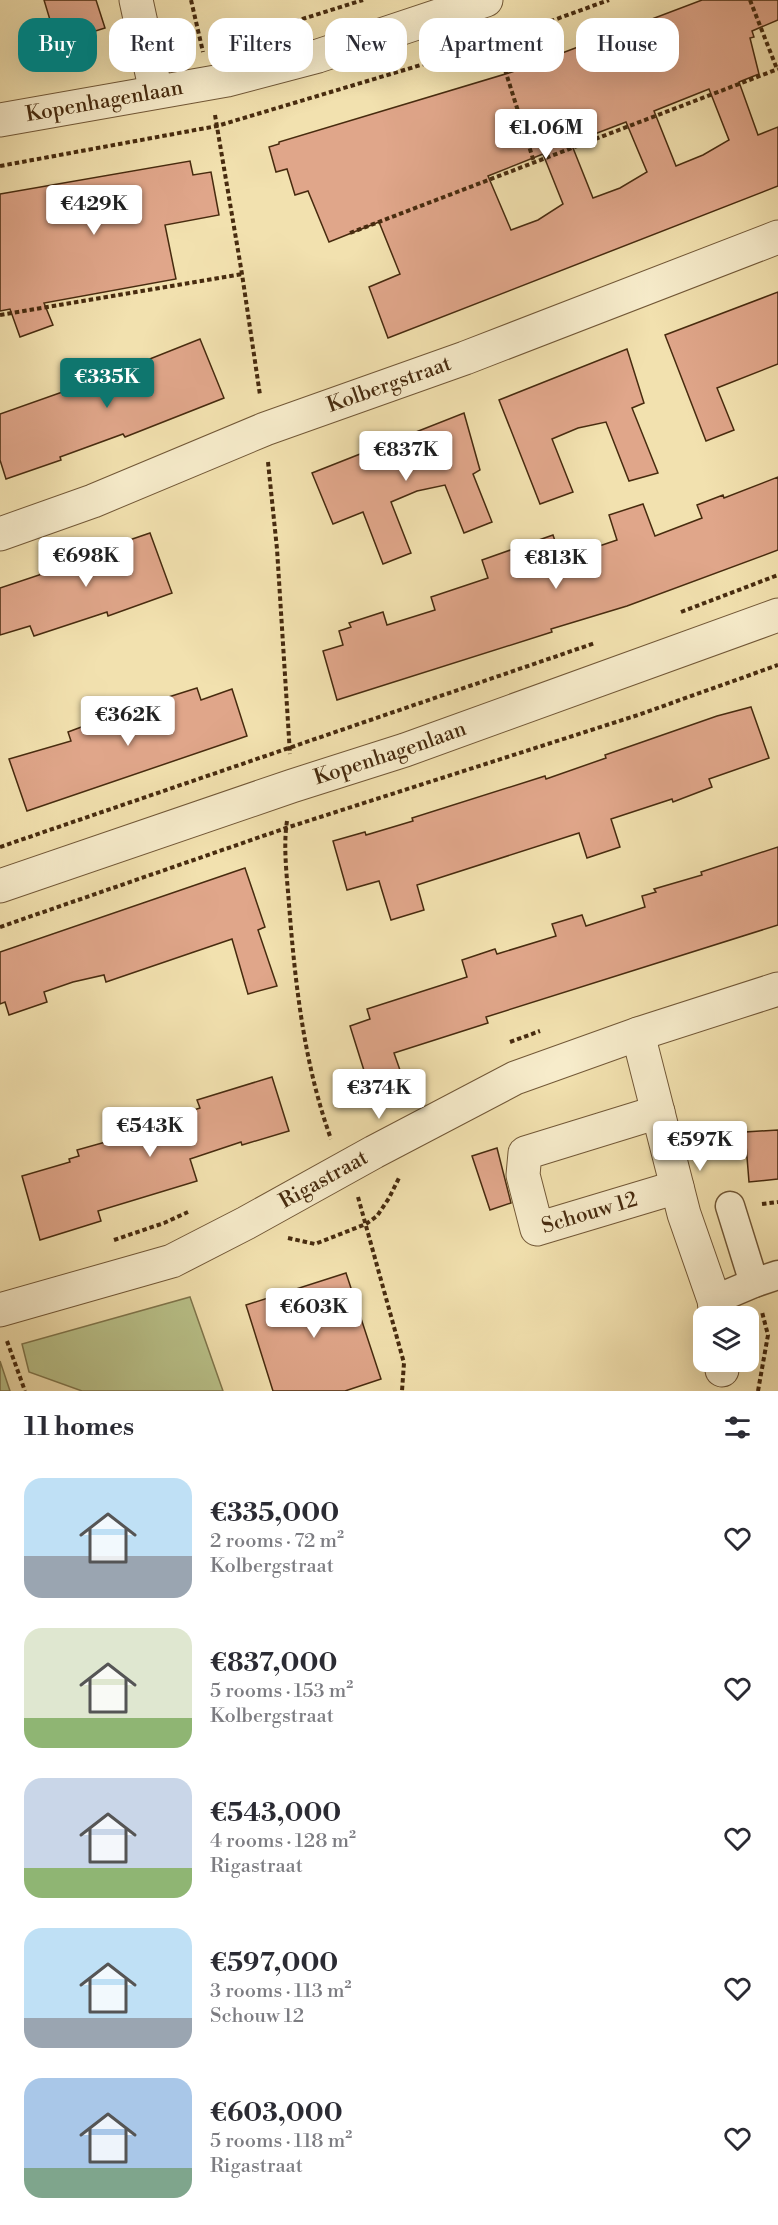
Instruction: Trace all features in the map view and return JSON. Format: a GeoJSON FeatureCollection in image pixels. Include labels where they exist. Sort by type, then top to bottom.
{"type":"FeatureCollection","features":[{"type":"Feature","properties":{"kind":"street"},"geometry":{"type":"LineString","coordinates":[[136,0],[156,92]]}},
{"type":"Feature","properties":{"kind":"street","name":"Kopenhagenlaan"},"geometry":{"type":"LineString","coordinates":[[0,120],[208,84],[318,56],[486,0]]}},
{"type":"Feature","properties":{"kind":"street","name":"Kolbergstraat"},"geometry":{"type":"LineString","coordinates":[[0,534],[93,501],[265,429],[465,358],[778,237]]}},
{"type":"Feature","properties":{"kind":"street","name":"Kopenhagenlaan"},"geometry":{"type":"LineString","coordinates":[[0,886],[292,786],[405,750],[778,615]]}},
{"type":"Feature","properties":{"kind":"street","name":"Rigastraat"},"geometry":{"type":"LineString","coordinates":[[3,1323],[172,1260],[246,1223],[344,1168],[515,1078],[638,1034],[778,989]]}},
{"type":"Feature","properties":{"kind":"street"},"geometry":{"type":"LineString","coordinates":[[638,1034],[677,1187],[714,1306]]}},
{"type":"Feature","properties":{"kind":"street","name":"Schouw 12"},"geometry":{"type":"LineString","coordinates":[[658,1112],[525,1153],[523,1175],[537,1229],[677,1187]]}},
{"type":"Feature","properties":{"kind":"street"},"geometry":{"type":"LineString","coordinates":[[720,1306],[766,1279],[730,1206]]}},
{"type":"Feature","properties":{"kind":"path"},"geometry":{"type":"LineString","coordinates":[[191,0],[242,274],[265,429],[277,549],[290,748],[292,786],[286,828],[293,959],[306,1045],[330,1136],[360,1200],[404,1363],[402,1391]]}},
{"type":"Feature","properties":{"kind":"path"},"geometry":{"type":"LineString","coordinates":[[350,233],[777,69],[750,0]]}},
{"type":"Feature","properties":{"kind":"path"},"geometry":{"type":"LineString","coordinates":[[506,72],[534,162]]}},
{"type":"Feature","properties":{"kind":"path"},"geometry":{"type":"LineString","coordinates":[[0,315],[242,274]]}},
{"type":"Feature","properties":{"kind":"path"},"geometry":{"type":"LineString","coordinates":[[673,615],[778,574]]}},
{"type":"Feature","properties":{"kind":"path"},"geometry":{"type":"LineString","coordinates":[[0,847],[597,642]]}},
{"type":"Feature","properties":{"kind":"path"},"geometry":{"type":"LineString","coordinates":[[0,927],[286,828],[638,715],[778,665]]}},
{"type":"Feature","properties":{"kind":"path"},"geometry":{"type":"LineString","coordinates":[[758,1391],[768,1335],[766,1279]]}},
{"type":"Feature","properties":{"kind":"path"},"geometry":{"type":"LineString","coordinates":[[3,1323],[24,1390],[32,1391]]}},
{"type":"Feature","properties":{"kind":"green space"},"geometry":{"type":"Polygon","coordinates":[[[190,1297],[223,1391],[82,1391],[29,1372],[22,1344],[190,1297]]]}},
{"type":"Feature","properties":{"kind":"green space"},"geometry":{"type":"Polygon","coordinates":[[[0,1361],[10,1391],[0,1391],[0,1361]]]}},
{"type":"Feature","properties":{"kind":"building"},"geometry":{"type":"Polygon","coordinates":[[[44,0],[96,0],[105,28],[97,30],[97,18],[49,18],[44,0]]]}},
{"type":"Feature","properties":{"kind":"building"},"geometry":{"type":"Polygon","coordinates":[[[702,0],[778,0],[778,20],[752,31],[754,37],[750,38],[759,74],[739,82],[758,135],[778,127],[778,186],[388,338],[369,287],[400,274],[379,222],[329,242],[308,191],[295,195],[287,169],[276,172],[269,147],[279,142],[512,72],[564,72],[564,52],[576,48],[576,72],[679,72],[679,18],[654,18],[702,0]],[[709,89],[654,111],[676,166],[703,155],[729,140],[709,89]],[[626,122],[571,143],[593,198],[620,188],[647,172],[626,122]],[[543,154],[488,176],[511,230],[538,220],[563,204],[543,154]]]}},
{"type":"Feature","properties":{"kind":"building"},"geometry":{"type":"Polygon","coordinates":[[[190,161],[193,175],[211,172],[219,215],[165,225],[176,279],[44,303],[53,325],[20,337],[10,309],[0,311],[0,194],[190,161]]]}},
{"type":"Feature","properties":{"kind":"building"},"geometry":{"type":"Polygon","coordinates":[[[778,292],[778,364],[717,388],[734,430],[706,441],[665,335],[778,292]]]}},
{"type":"Feature","properties":{"kind":"building"},"geometry":{"type":"Polygon","coordinates":[[[200,339],[224,398],[125,437],[123,434],[60,457],[61,460],[6,479],[0,460],[0,414],[102,378],[200,339]]]}},
{"type":"Feature","properties":{"kind":"building"},"geometry":{"type":"Polygon","coordinates":[[[627,349],[644,403],[632,408],[658,473],[629,481],[606,422],[578,428],[552,439],[573,492],[540,504],[499,400],[627,349]]]}},
{"type":"Feature","properties":{"kind":"building"},"geometry":{"type":"Polygon","coordinates":[[[464,413],[480,470],[473,474],[492,522],[464,533],[445,485],[417,491],[391,502],[411,553],[383,564],[363,512],[333,524],[312,473],[464,413]]]}},
{"type":"Feature","properties":{"kind":"building"},"geometry":{"type":"Polygon","coordinates":[[[778,477],[778,550],[627,606],[551,629],[552,632],[337,700],[323,651],[343,645],[339,631],[351,627],[349,623],[383,612],[387,625],[435,610],[431,597],[488,578],[482,560],[553,535],[561,559],[617,540],[609,515],[643,504],[655,536],[702,518],[697,505],[723,495],[724,498],[778,477]]]}},
{"type":"Feature","properties":{"kind":"building"},"geometry":{"type":"Polygon","coordinates":[[[150,533],[172,593],[108,616],[107,612],[34,636],[30,626],[0,635],[0,588],[60,568],[59,564],[150,533]]]}},
{"type":"Feature","properties":{"kind":"building"},"geometry":{"type":"Polygon","coordinates":[[[197,688],[201,700],[232,689],[247,736],[27,811],[9,759],[71,741],[68,732],[100,720],[102,728],[162,710],[159,700],[197,688]]]}},
{"type":"Feature","properties":{"kind":"building"},"geometry":{"type":"Polygon","coordinates":[[[751,707],[769,758],[709,779],[712,787],[673,802],[672,799],[611,819],[620,847],[587,858],[579,833],[417,885],[424,910],[391,920],[379,881],[347,890],[333,841],[365,832],[366,835],[545,776],[546,779],[606,758],[605,755],[717,716],[751,707]]]}},
{"type":"Feature","properties":{"kind":"building"},"geometry":{"type":"Polygon","coordinates":[[[778,847],[778,925],[486,1017],[488,1023],[394,1053],[401,1073],[373,1081],[367,1080],[350,1026],[370,1019],[367,1009],[467,977],[462,960],[495,949],[497,954],[556,936],[552,924],[582,915],[586,926],[645,907],[642,896],[656,892],[654,889],[702,875],[701,872],[778,847]]]}},
{"type":"Feature","properties":{"kind":"building"},"geometry":{"type":"Polygon","coordinates":[[[245,868],[265,927],[258,930],[277,986],[248,994],[232,939],[106,982],[104,975],[73,982],[44,992],[47,1002],[9,1015],[5,1002],[0,1004],[0,952],[245,868]]]}},
{"type":"Feature","properties":{"kind":"building"},"geometry":{"type":"Polygon","coordinates":[[[272,1077],[289,1131],[242,1145],[241,1142],[190,1159],[197,1181],[98,1211],[101,1221],[40,1240],[22,1176],[70,1162],[69,1159],[79,1156],[77,1150],[177,1122],[175,1116],[200,1108],[197,1100],[272,1077]]]}},
{"type":"Feature","properties":{"kind":"building"},"geometry":{"type":"Polygon","coordinates":[[[778,1130],[778,1179],[749,1182],[745,1132],[778,1130]]]}},
{"type":"Feature","properties":{"kind":"building"},"geometry":{"type":"Polygon","coordinates":[[[497,1148],[511,1203],[490,1210],[472,1156],[497,1148]]]}},
{"type":"Feature","properties":{"kind":"building"},"geometry":{"type":"Polygon","coordinates":[[[346,1273],[381,1379],[345,1391],[273,1391],[246,1305],[346,1273]]]}}]}
